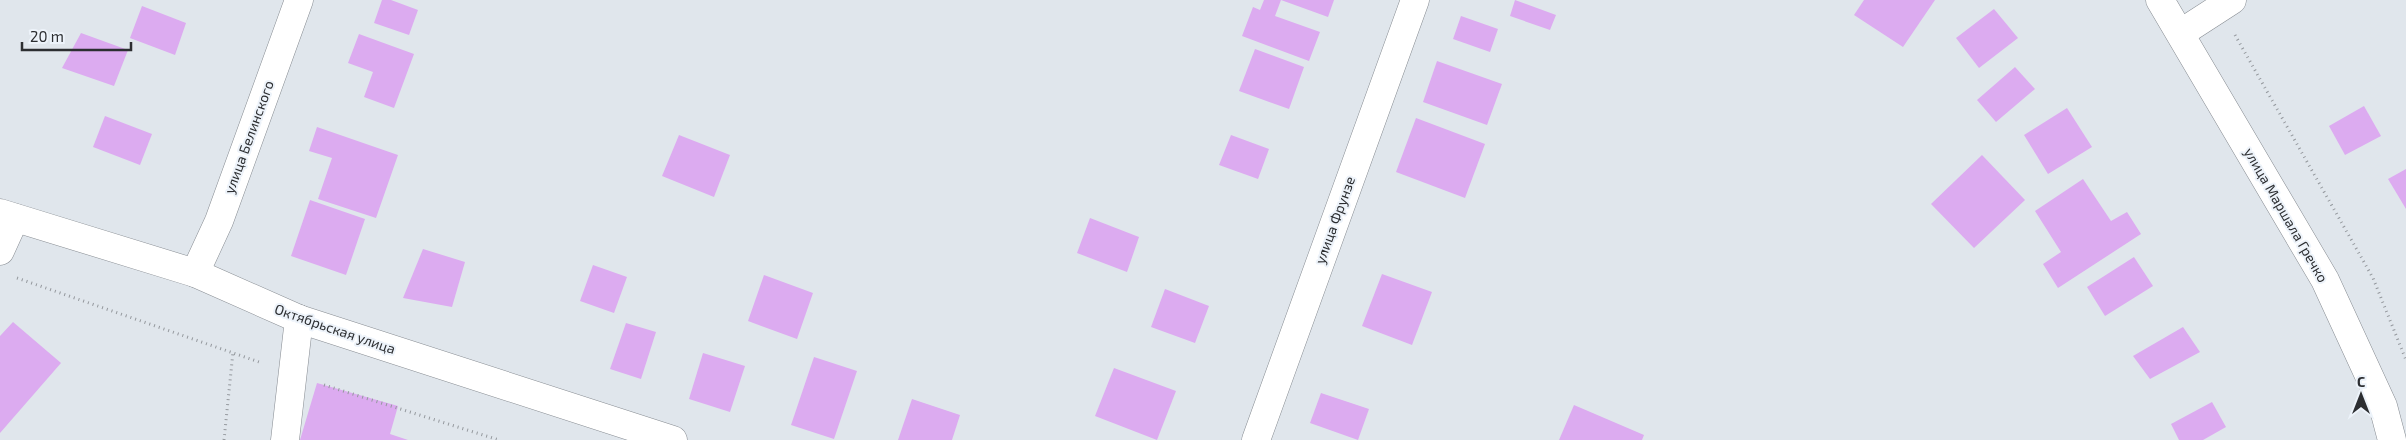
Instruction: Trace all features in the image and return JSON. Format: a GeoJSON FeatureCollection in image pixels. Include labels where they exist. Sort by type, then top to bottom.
{"type":"FeatureCollection","features":[{"type":"Feature","properties":{"kind":"street","name":"улица Белинского"},"geometry":{"type":"LineString","coordinates":[[195,273],[219,222],[299,0]]}},
{"type":"Feature","properties":{"kind":"street","name":"улица Фрунзе"},"geometry":{"type":"LineString","coordinates":[[1256,440],[1415,0]]}},
{"type":"Feature","properties":{"kind":"street","name":"улица Маршала Гречко"},"geometry":{"type":"LineString","coordinates":[[2160,0],[2325,280],[2383,406],[2392,440]]}},
{"type":"Feature","properties":{"kind":"street"},"geometry":{"type":"LineString","coordinates":[[2181,34],[2226,4]]}},
{"type":"Feature","properties":{"kind":"street","name":"Октябрьская улица"},"geometry":{"type":"LineString","coordinates":[[7,216],[195,273],[299,319],[673,440]]}},
{"type":"Feature","properties":{"kind":"street"},"geometry":{"type":"LineString","coordinates":[[5,263],[7,216]]}},
{"type":"Feature","properties":{"kind":"street"},"geometry":{"type":"LineString","coordinates":[[285,440],[299,319]]}},
{"type":"Feature","properties":{"kind":"path"},"geometry":{"type":"LineString","coordinates":[[2226,4],[2373,278],[2406,360]]}},
{"type":"Feature","properties":{"kind":"path"},"geometry":{"type":"LineString","coordinates":[[5,263],[292,374],[499,440]]}},
{"type":"Feature","properties":{"kind":"path"},"geometry":{"type":"LineString","coordinates":[[224,440],[234,352]]}},
{"type":"Feature","properties":{"kind":"building"},"geometry":{"type":"Polygon","coordinates":[[[382,0],[391,0],[418,10],[409,35],[374,23],[382,0]]]}},
{"type":"Feature","properties":{"kind":"building"},"geometry":{"type":"Polygon","coordinates":[[[1264,0],[1281,0],[1275,16],[1320,32],[1309,61],[1242,36],[1253,7],[1260,10],[1264,0]]]}},
{"type":"Feature","properties":{"kind":"building"},"geometry":{"type":"Polygon","coordinates":[[[1281,0],[1334,0],[1328,17],[1281,0]]]}},
{"type":"Feature","properties":{"kind":"building"},"geometry":{"type":"Polygon","coordinates":[[[1515,0],[1556,15],[1550,30],[1510,16],[1515,0]]]}},
{"type":"Feature","properties":{"kind":"building"},"geometry":{"type":"Polygon","coordinates":[[[1864,0],[1935,0],[1903,47],[1854,15],[1864,0]]]}},
{"type":"Feature","properties":{"kind":"building"},"geometry":{"type":"Polygon","coordinates":[[[142,6],[186,23],[175,55],[130,38],[142,6]]]}},
{"type":"Feature","properties":{"kind":"building"},"geometry":{"type":"Polygon","coordinates":[[[1994,9],[2018,38],[1979,68],[1956,38],[1994,9]]]}},
{"type":"Feature","properties":{"kind":"building"},"geometry":{"type":"Polygon","coordinates":[[[1461,16],[1498,29],[1490,52],[1453,39],[1461,16]]]}},
{"type":"Feature","properties":{"kind":"building"},"geometry":{"type":"Polygon","coordinates":[[[81,33],[128,50],[114,86],[62,68],[81,33]]]}},
{"type":"Feature","properties":{"kind":"building"},"geometry":{"type":"Polygon","coordinates":[[[359,34],[414,54],[394,108],[364,97],[373,72],[348,63],[359,34]]]}},
{"type":"Feature","properties":{"kind":"building"},"geometry":{"type":"Polygon","coordinates":[[[1255,49],[1304,67],[1289,109],[1239,91],[1255,49]]]}},
{"type":"Feature","properties":{"kind":"building"},"geometry":{"type":"Polygon","coordinates":[[[1437,61],[1502,84],[1487,125],[1423,102],[1437,61]]]}},
{"type":"Feature","properties":{"kind":"building"},"geometry":{"type":"Polygon","coordinates":[[[2015,67],[2035,89],[1996,122],[1977,100],[2015,67]]]}},
{"type":"Feature","properties":{"kind":"building"},"geometry":{"type":"Polygon","coordinates":[[[2364,106],[2381,136],[2345,155],[2329,126],[2364,106]]]}},
{"type":"Feature","properties":{"kind":"building"},"geometry":{"type":"Polygon","coordinates":[[[2067,108],[2092,147],[2048,174],[2024,135],[2067,108]]]}},
{"type":"Feature","properties":{"kind":"building"},"geometry":{"type":"Polygon","coordinates":[[[105,116],[152,134],[140,165],[93,147],[105,116]]]}},
{"type":"Feature","properties":{"kind":"building"},"geometry":{"type":"Polygon","coordinates":[[[1416,118],[1485,144],[1465,198],[1396,172],[1416,118]]]}},
{"type":"Feature","properties":{"kind":"building"},"geometry":{"type":"Polygon","coordinates":[[[317,127],[398,155],[376,218],[318,199],[332,158],[309,151],[317,127]]]}},
{"type":"Feature","properties":{"kind":"building"},"geometry":{"type":"Polygon","coordinates":[[[679,135],[730,155],[714,197],[662,176],[679,135]]]}},
{"type":"Feature","properties":{"kind":"building"},"geometry":{"type":"Polygon","coordinates":[[[1231,135],[1269,149],[1258,179],[1219,165],[1231,135]]]}},
{"type":"Feature","properties":{"kind":"building"},"geometry":{"type":"Polygon","coordinates":[[[1982,155],[2025,200],[1974,248],[1931,204],[1982,155]]]}},
{"type":"Feature","properties":{"kind":"building"},"geometry":{"type":"Polygon","coordinates":[[[2406,169],[2406,209],[2388,179],[2406,169]]]}},
{"type":"Feature","properties":{"kind":"building"},"geometry":{"type":"Polygon","coordinates":[[[2083,179],[2111,221],[2127,212],[2141,234],[2058,288],[2043,264],[2061,252],[2035,211],[2083,179]]]}},
{"type":"Feature","properties":{"kind":"building"},"geometry":{"type":"Polygon","coordinates":[[[310,200],[365,219],[346,275],[291,256],[310,200]]]}},
{"type":"Feature","properties":{"kind":"building"},"geometry":{"type":"Polygon","coordinates":[[[1090,218],[1139,237],[1127,272],[1077,253],[1090,218]]]}},
{"type":"Feature","properties":{"kind":"building"},"geometry":{"type":"Polygon","coordinates":[[[423,249],[465,262],[452,307],[403,298],[423,249]]]}},
{"type":"Feature","properties":{"kind":"building"},"geometry":{"type":"Polygon","coordinates":[[[2134,257],[2153,286],[2105,316],[2087,287],[2134,257]]]}},
{"type":"Feature","properties":{"kind":"building"},"geometry":{"type":"Polygon","coordinates":[[[593,265],[627,277],[614,313],[580,301],[593,265]]]}},
{"type":"Feature","properties":{"kind":"building"},"geometry":{"type":"Polygon","coordinates":[[[1382,274],[1432,292],[1412,345],[1362,326],[1382,274]]]}},
{"type":"Feature","properties":{"kind":"building"},"geometry":{"type":"Polygon","coordinates":[[[764,275],[813,293],[797,339],[748,321],[764,275]]]}},
{"type":"Feature","properties":{"kind":"building"},"geometry":{"type":"Polygon","coordinates":[[[1165,289],[1209,306],[1195,343],[1151,327],[1165,289]]]}},
{"type":"Feature","properties":{"kind":"building"},"geometry":{"type":"Polygon","coordinates":[[[13,322],[61,363],[0,433],[0,336],[13,322]]]}},
{"type":"Feature","properties":{"kind":"building"},"geometry":{"type":"Polygon","coordinates":[[[626,323],[656,332],[641,379],[610,369],[626,323]]]}},
{"type":"Feature","properties":{"kind":"building"},"geometry":{"type":"Polygon","coordinates":[[[2183,327],[2200,352],[2150,379],[2133,356],[2183,327]]]}},
{"type":"Feature","properties":{"kind":"building"},"geometry":{"type":"Polygon","coordinates":[[[703,353],[745,366],[730,412],[689,399],[703,353]]]}},
{"type":"Feature","properties":{"kind":"building"},"geometry":{"type":"Polygon","coordinates":[[[814,357],[857,371],[834,439],[791,425],[814,357]]]}},
{"type":"Feature","properties":{"kind":"building"},"geometry":{"type":"Polygon","coordinates":[[[1114,368],[1176,391],[1157,440],[1095,416],[1114,368]]]}},
{"type":"Feature","properties":{"kind":"building"},"geometry":{"type":"Polygon","coordinates":[[[317,383],[398,406],[390,434],[408,440],[300,440],[317,383]]]}},
{"type":"Feature","properties":{"kind":"building"},"geometry":{"type":"Polygon","coordinates":[[[1321,393],[1369,409],[1358,440],[1310,423],[1321,393]]]}},
{"type":"Feature","properties":{"kind":"building"},"geometry":{"type":"Polygon","coordinates":[[[912,399],[960,415],[952,440],[898,440],[912,399]]]}},
{"type":"Feature","properties":{"kind":"building"},"geometry":{"type":"Polygon","coordinates":[[[2212,402],[2226,427],[2203,440],[2179,440],[2171,424],[2212,402]]]}},
{"type":"Feature","properties":{"kind":"building"},"geometry":{"type":"Polygon","coordinates":[[[1574,405],[1644,435],[1642,440],[1559,440],[1574,405]]]}}]}
